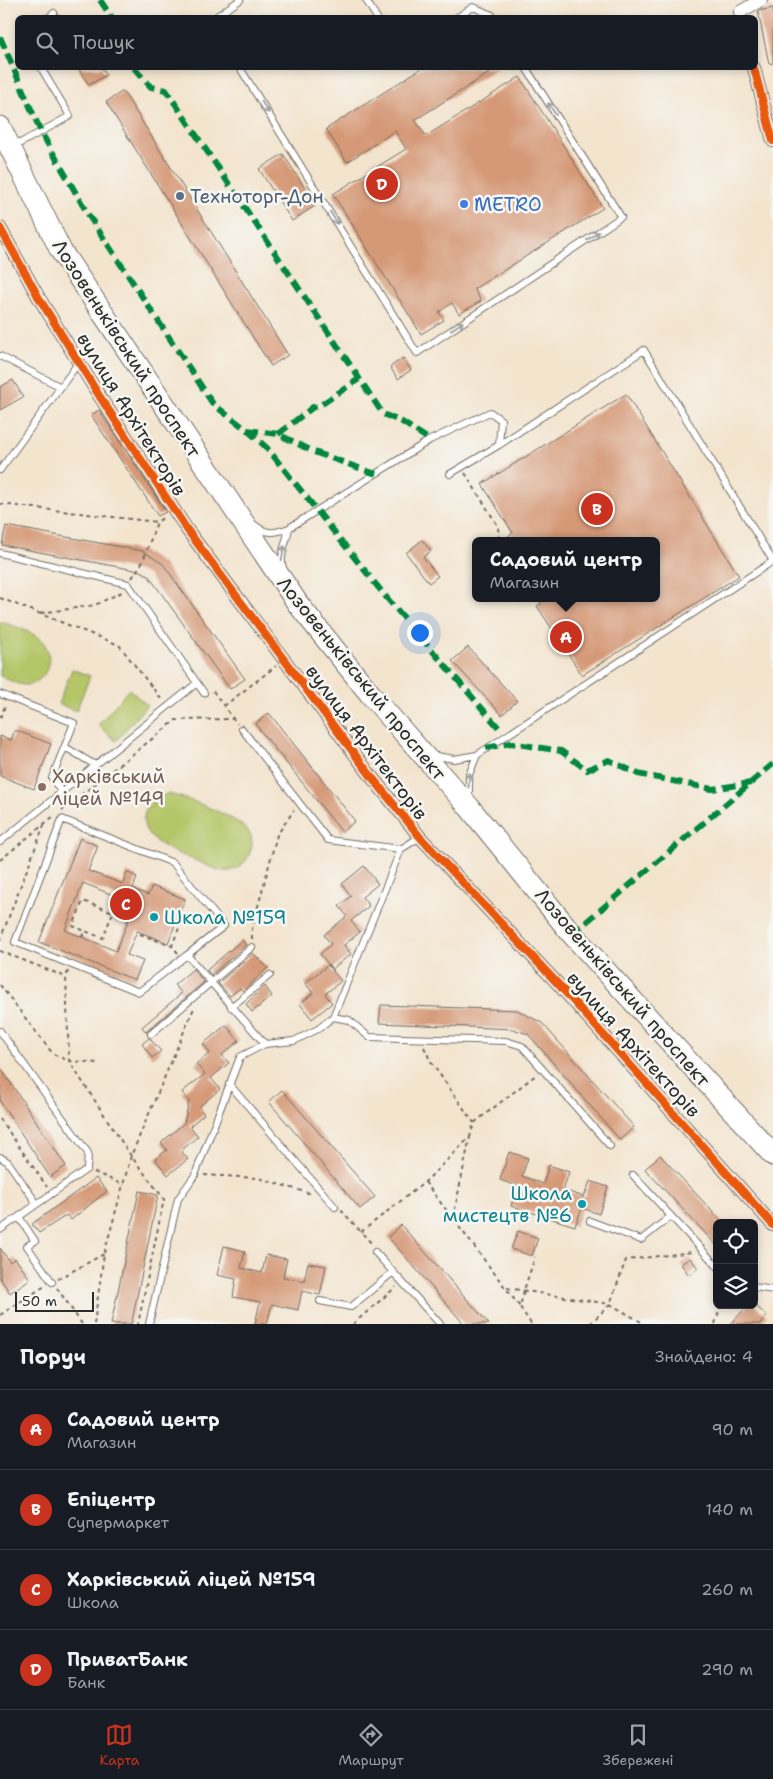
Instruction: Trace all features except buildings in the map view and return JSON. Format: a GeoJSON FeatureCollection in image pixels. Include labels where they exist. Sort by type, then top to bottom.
{"type":"FeatureCollection","features":[{"type":"Feature","properties":{"kind":"highway","name":"Лозовеньківський проспект"},"geometry":{"type":"LineString","coordinates":[[0,127],[61,251],[281,580],[327,641],[469,807],[572,934],[773,1155]]}},
{"type":"Feature","properties":{"kind":"street"},"geometry":{"type":"LineString","coordinates":[[739,10],[761,0]]}},
{"type":"Feature","properties":{"kind":"street"},"geometry":{"type":"LineString","coordinates":[[755,70],[773,140]]}},
{"type":"Feature","properties":{"kind":"street","name":"вулиця Архітекторів"},"geometry":{"type":"LineString","coordinates":[[0,228],[39,298],[100,397],[175,510],[371,776],[420,837],[559,984],[773,1225]]}},
{"type":"Feature","properties":{"kind":"lane"},"geometry":{"type":"LineString","coordinates":[[218,15],[240,0]]}},
{"type":"Feature","properties":{"kind":"lane"},"geometry":{"type":"LineString","coordinates":[[366,0],[375,15]]}},
{"type":"Feature","properties":{"kind":"lane"},"geometry":{"type":"LineString","coordinates":[[461,15],[473,7],[492,15]]}},
{"type":"Feature","properties":{"kind":"lane"},"geometry":{"type":"LineString","coordinates":[[10,149],[70,116],[42,70]]}},
{"type":"Feature","properties":{"kind":"lane"},"geometry":{"type":"LineString","coordinates":[[241,70],[417,353],[621,217],[527,70]]}},
{"type":"Feature","properties":{"kind":"lane"},"geometry":{"type":"LineString","coordinates":[[420,752],[454,759],[477,755],[773,561],[644,350],[499,445],[450,474]]}},
{"type":"Feature","properties":{"kind":"lane"},"geometry":{"type":"LineString","coordinates":[[0,356],[59,386]]}},
{"type":"Feature","properties":{"kind":"lane"},"geometry":{"type":"LineString","coordinates":[[0,470],[59,386],[79,361]]}},
{"type":"Feature","properties":{"kind":"lane"},"geometry":{"type":"LineString","coordinates":[[212,478],[220,481],[248,520],[264,532],[273,533],[289,528],[430,440],[490,412],[501,420],[499,445]]}},
{"type":"Feature","properties":{"kind":"lane"},"geometry":{"type":"LineString","coordinates":[[289,528],[281,563],[286,577],[320,622],[327,641]]}},
{"type":"Feature","properties":{"kind":"lane"},"geometry":{"type":"LineString","coordinates":[[0,554],[128,584],[204,693]]}},
{"type":"Feature","properties":{"kind":"lane"},"geometry":{"type":"LineString","coordinates":[[0,842],[197,683]]}},
{"type":"Feature","properties":{"kind":"lane"},"geometry":{"type":"LineString","coordinates":[[0,694],[74,723],[52,778],[62,793]]}},
{"type":"Feature","properties":{"kind":"lane"},"geometry":{"type":"LineString","coordinates":[[242,729],[298,804],[328,840],[401,849]]}},
{"type":"Feature","properties":{"kind":"lane"},"geometry":{"type":"LineString","coordinates":[[65,746],[95,765]]}},
{"type":"Feature","properties":{"kind":"lane"},"geometry":{"type":"LineString","coordinates":[[469,807],[468,775],[477,755]]}},
{"type":"Feature","properties":{"kind":"lane"},"geometry":{"type":"LineString","coordinates":[[62,819],[173,863],[224,926],[185,957],[139,992],[15,942],[62,819]]}},
{"type":"Feature","properties":{"kind":"lane"},"geometry":{"type":"LineString","coordinates":[[149,1324],[178,1199],[194,1175],[240,1057],[265,1044],[294,1041],[318,1029],[333,1017],[401,849],[420,837]]}},
{"type":"Feature","properties":{"kind":"lane"},"geometry":{"type":"LineString","coordinates":[[152,1034],[252,947]]}},
{"type":"Feature","properties":{"kind":"lane"},"geometry":{"type":"LineString","coordinates":[[185,957],[265,1044]]}},
{"type":"Feature","properties":{"kind":"lane"},"geometry":{"type":"LineString","coordinates":[[231,1007],[270,975]]}},
{"type":"Feature","properties":{"kind":"lane"},"geometry":{"type":"LineString","coordinates":[[333,1017],[349,1020],[369,1037],[506,1041],[522,1046],[610,1146]]}},
{"type":"Feature","properties":{"kind":"lane"},"geometry":{"type":"LineString","coordinates":[[0,1031],[88,1154],[87,1169],[0,1230]]}},
{"type":"Feature","properties":{"kind":"lane"},"geometry":{"type":"LineString","coordinates":[[229,1084],[335,1207]]}},
{"type":"Feature","properties":{"kind":"lane"},"geometry":{"type":"LineString","coordinates":[[0,1157],[8,1162],[37,1204]]}},
{"type":"Feature","properties":{"kind":"lane"},"geometry":{"type":"LineString","coordinates":[[633,1175],[715,1264]]}},
{"type":"Feature","properties":{"kind":"lane"},"geometry":{"type":"LineString","coordinates":[[590,1221],[640,1240],[671,1216]]}},
{"type":"Feature","properties":{"kind":"lane"},"geometry":{"type":"LineString","coordinates":[[19,1217],[34,1241],[27,1246],[52,1282]]}},
{"type":"Feature","properties":{"kind":"lane"},"geometry":{"type":"LineString","coordinates":[[375,1252],[440,1324]]}},
{"type":"Feature","properties":{"kind":"lane"},"geometry":{"type":"LineString","coordinates":[[320,1301],[352,1307],[393,1272]]}},
{"type":"Feature","properties":{"kind":"lane"},"geometry":{"type":"LineString","coordinates":[[758,1288],[773,1290]]}},
{"type":"Feature","properties":{"kind":"path"},"geometry":{"type":"LineString","coordinates":[[464,471],[498,526],[499,537]]}},
{"type":"Feature","properties":{"kind":"path"},"geometry":{"type":"LineString","coordinates":[[0,504],[157,522]]}},
{"type":"Feature","properties":{"kind":"path"},"geometry":{"type":"LineString","coordinates":[[39,614],[95,605],[124,590],[143,561],[157,522],[175,510]]}},
{"type":"Feature","properties":{"kind":"path"},"geometry":{"type":"LineString","coordinates":[[0,598],[119,645],[176,720]]}},
{"type":"Feature","properties":{"kind":"path"},"geometry":{"type":"LineString","coordinates":[[224,706],[284,660]]}},
{"type":"Feature","properties":{"kind":"path"},"geometry":{"type":"LineString","coordinates":[[204,693],[211,688],[242,729]]}},
{"type":"Feature","properties":{"kind":"path"},"geometry":{"type":"LineString","coordinates":[[0,718],[8,697]]}},
{"type":"Feature","properties":{"kind":"path"},"geometry":{"type":"LineString","coordinates":[[0,860],[176,720],[233,719]]}},
{"type":"Feature","properties":{"kind":"path"},"geometry":{"type":"LineString","coordinates":[[252,947],[252,929],[277,835],[298,804]]}},
{"type":"Feature","properties":{"kind":"path"},"geometry":{"type":"LineString","coordinates":[[0,940],[45,823]]}},
{"type":"Feature","properties":{"kind":"path"},"geometry":{"type":"LineString","coordinates":[[83,901],[113,912],[103,938],[85,930],[73,926],[83,901]]}},
{"type":"Feature","properties":{"kind":"path"},"geometry":{"type":"LineString","coordinates":[[172,946],[184,915]]}},
{"type":"Feature","properties":{"kind":"path"},"geometry":{"type":"LineString","coordinates":[[82,937],[85,930]]}},
{"type":"Feature","properties":{"kind":"path"},"geometry":{"type":"LineString","coordinates":[[140,934],[172,946],[185,957]]}},
{"type":"Feature","properties":{"kind":"path"},"geometry":{"type":"LineString","coordinates":[[0,951],[66,978]]}},
{"type":"Feature","properties":{"kind":"path"},"geometry":{"type":"LineString","coordinates":[[71,965],[66,978],[70,1060],[131,1156],[164,1199],[138,1324]]}},
{"type":"Feature","properties":{"kind":"path"},"geometry":{"type":"LineString","coordinates":[[0,985],[53,1054],[70,1060],[98,1063]]}},
{"type":"Feature","properties":{"kind":"path"},"geometry":{"type":"LineString","coordinates":[[94,1324],[104,1254],[131,1156],[201,991]]}},
{"type":"Feature","properties":{"kind":"path"},"geometry":{"type":"LineString","coordinates":[[420,1038],[432,1062],[474,1122]]}},
{"type":"Feature","properties":{"kind":"path"},"geometry":{"type":"LineString","coordinates":[[453,1219],[474,1122],[543,1070]]}},
{"type":"Feature","properties":{"kind":"path"},"geometry":{"type":"LineString","coordinates":[[0,1118],[52,1194]]}},
{"type":"Feature","properties":{"kind":"path"},"geometry":{"type":"LineString","coordinates":[[361,1232],[425,1182],[470,1137]]}},
{"type":"Feature","properties":{"kind":"path"},"geometry":{"type":"LineString","coordinates":[[87,1169],[124,1185]]}},
{"type":"Feature","properties":{"kind":"path"},"geometry":{"type":"LineString","coordinates":[[194,1175],[258,1178],[326,1198]]}},
{"type":"Feature","properties":{"kind":"path"},"geometry":{"type":"LineString","coordinates":[[425,1182],[506,1288],[531,1324]]}},
{"type":"Feature","properties":{"kind":"path"},"geometry":{"type":"LineString","coordinates":[[335,1207],[338,1205],[378,1250],[375,1252]]}},
{"type":"Feature","properties":{"kind":"path"},"geometry":{"type":"LineString","coordinates":[[590,1324],[610,1304],[626,1260],[703,1251]]}},
{"type":"Feature","properties":{"kind":"path"},"geometry":{"type":"LineString","coordinates":[[520,1307],[535,1257]]}},
{"type":"Feature","properties":{"kind":"path"},"geometry":{"type":"LineString","coordinates":[[52,1282],[82,1324]]}},
{"type":"Feature","properties":{"kind":"path"},"geometry":{"type":"LineString","coordinates":[[353,1324],[402,1282]]}},
{"type":"Feature","properties":{"kind":"path"},"geometry":{"type":"LineString","coordinates":[[506,1288],[610,1304],[645,1324]]}},
{"type":"Feature","properties":{"kind":"path"},"geometry":{"type":"LineString","coordinates":[[715,1324],[720,1309]]}},
{"type":"Feature","properties":{"kind":"green space"},"geometry":{"type":"Polygon","coordinates":[[[0,621],[33,634],[46,647],[49,661],[44,674],[39,680],[26,685],[0,676],[0,621]]]}},
{"type":"Feature","properties":{"kind":"green space"},"geometry":{"type":"Polygon","coordinates":[[[72,669],[90,676],[76,711],[58,704],[72,669]]]}},
{"type":"Feature","properties":{"kind":"green space"},"geometry":{"type":"Polygon","coordinates":[[[129,689],[147,705],[116,741],[98,725],[129,689]]]}},
{"type":"Feature","properties":{"kind":"green space"},"geometry":{"type":"Polygon","coordinates":[[[169,794],[213,809],[245,828],[250,834],[252,846],[244,863],[234,870],[217,870],[170,850],[152,838],[146,830],[144,821],[146,810],[155,799],[169,794]]]}},
{"type":"Feature","properties":{"kind":"marked path"},"geometry":{"type":"LineString","coordinates":[[100,0],[110,15]]}},
{"type":"Feature","properties":{"kind":"marked path"},"geometry":{"type":"LineString","coordinates":[[0,37],[41,132],[89,216],[213,404],[267,448],[386,597],[499,728]]}},
{"type":"Feature","properties":{"kind":"marked path"},"geometry":{"type":"LineString","coordinates":[[136,70],[151,87],[166,90],[383,414],[402,422],[430,440]]}},
{"type":"Feature","properties":{"kind":"marked path"},"geometry":{"type":"LineString","coordinates":[[278,434],[313,407],[319,406],[359,379]]}},
{"type":"Feature","properties":{"kind":"marked path"},"geometry":{"type":"LineString","coordinates":[[247,430],[278,434],[314,452],[376,474]]}},
{"type":"Feature","properties":{"kind":"marked path"},"geometry":{"type":"LineString","coordinates":[[486,748],[511,743],[561,751],[587,770],[609,760],[638,774],[712,789],[751,783]]}},
{"type":"Feature","properties":{"kind":"marked path"},"geometry":{"type":"LineString","coordinates":[[572,934],[773,764]]}},
{"type":"Feature","properties":{"kind":"cycle path"},"geometry":{"type":"LineString","coordinates":[[755,70],[773,141]]}},
{"type":"Feature","properties":{"kind":"cycle path"},"geometry":{"type":"LineString","coordinates":[[0,228],[39,298],[100,397],[188,531],[371,776],[420,837],[559,985],[773,1225]]}},
{"type":"Feature","properties":{"kind":"place","name":"ПриватБанк"},"geometry":{"type":"Point","coordinates":[382,184]}},
{"type":"Feature","properties":{"kind":"place","name":"Техноторг-Дон"},"geometry":{"type":"Point","coordinates":[180,196]}},
{"type":"Feature","properties":{"kind":"place","name":"METRO"},"geometry":{"type":"Point","coordinates":[464,204]}},
{"type":"Feature","properties":{"kind":"place","name":"Епіцентр"},"geometry":{"type":"Point","coordinates":[597,509]}},
{"type":"Feature","properties":{"kind":"place","name":"Садовий центр"},"geometry":{"type":"Point","coordinates":[566,637]}},
{"type":"Feature","properties":{"kind":"place","name":"Харківський ліцей №149"},"geometry":{"type":"Point","coordinates":[42,787]}},
{"type":"Feature","properties":{"kind":"place","name":"Харківський ліцей №159"},"geometry":{"type":"Point","coordinates":[126,904]}},
{"type":"Feature","properties":{"kind":"place","name":"Школа №159"},"geometry":{"type":"Point","coordinates":[154,917]}},
{"type":"Feature","properties":{"kind":"place","name":"Школа мистецтв №6"},"geometry":{"type":"Point","coordinates":[582,1204]}}]}
